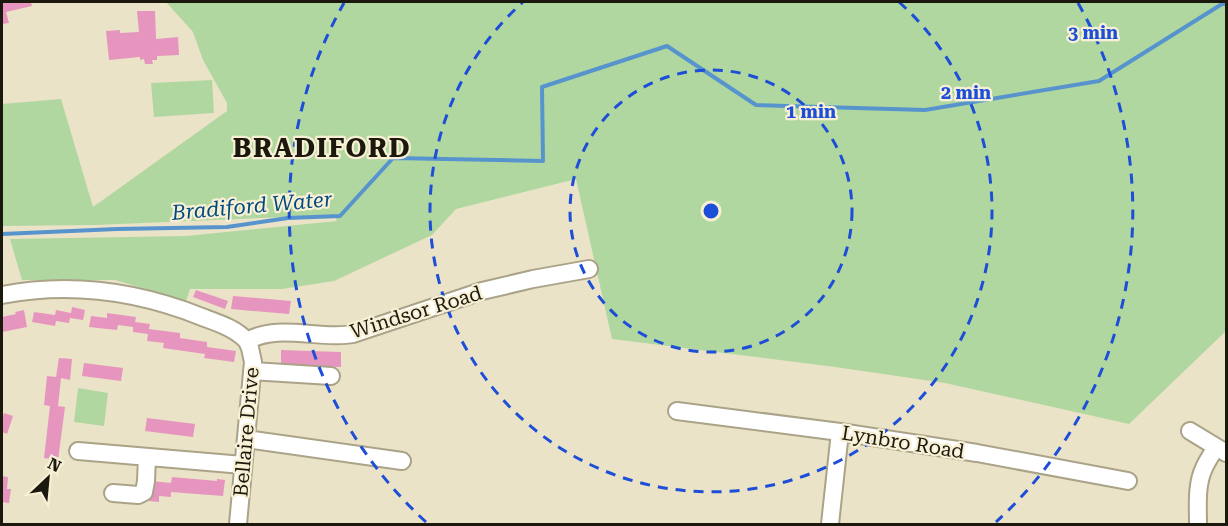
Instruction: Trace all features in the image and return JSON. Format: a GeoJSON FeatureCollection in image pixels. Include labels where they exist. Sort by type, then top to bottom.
{"type":"FeatureCollection","features":[{"type":"Feature","properties":{"kind":"street","name":"Windsor Road"},"geometry":{"type":"LineString","coordinates":[[247,341],[277,333],[353,334],[483,291],[590,269]]}},
{"type":"Feature","properties":{"kind":"street"},"geometry":{"type":"LineString","coordinates":[[2,295],[28,290],[62,288],[105,291],[132,296],[184,310],[226,327],[247,341]]}},
{"type":"Feature","properties":{"kind":"street","name":"Bellaire Drive"},"geometry":{"type":"LineString","coordinates":[[238,525],[253,357],[247,341]]}},
{"type":"Feature","properties":{"kind":"street"},"geometry":{"type":"LineString","coordinates":[[252,371],[331,376]]}},
{"type":"Feature","properties":{"kind":"street","name":"Lynbro Road"},"geometry":{"type":"LineString","coordinates":[[677,411],[840,432],[977,453],[1128,481]]}},
{"type":"Feature","properties":{"kind":"street"},"geometry":{"type":"LineString","coordinates":[[1190,431],[1221,450],[1204,466],[1200,480],[1198,525]]}},
{"type":"Feature","properties":{"kind":"street"},"geometry":{"type":"LineString","coordinates":[[830,525],[840,432]]}},
{"type":"Feature","properties":{"kind":"street"},"geometry":{"type":"LineString","coordinates":[[246,439],[402,461]]}},
{"type":"Feature","properties":{"kind":"street"},"geometry":{"type":"LineString","coordinates":[[78,451],[243,465]]}},
{"type":"Feature","properties":{"kind":"street"},"geometry":{"type":"LineString","coordinates":[[113,493],[142,494],[145,489],[147,457]]}},
{"type":"Feature","properties":{"kind":"green space"},"geometry":{"type":"Polygon","coordinates":[[[166,2],[1226,2],[1226,331],[1129,424],[945,383],[612,339],[576,179],[456,209],[432,235],[334,281],[282,289],[190,289],[186,301],[115,280],[22,280],[10,239],[186,236],[337,221],[334,215],[96,225],[2,226],[2,104],[61,99],[93,207],[227,111],[227,103],[203,60],[193,32],[166,2]]]}},
{"type":"Feature","properties":{"kind":"green space"},"geometry":{"type":"Polygon","coordinates":[[[212,80],[214,113],[154,117],[151,83],[212,80]]]}},
{"type":"Feature","properties":{"kind":"green space"},"geometry":{"type":"Polygon","coordinates":[[[78,388],[108,393],[104,426],[74,422],[78,388]]]}},
{"type":"Feature","properties":{"kind":"building"},"geometry":{"type":"Polygon","coordinates":[[[2,2],[31,2],[32,6],[6,12],[9,23],[2,24],[2,2]]]}},
{"type":"Feature","properties":{"kind":"building"},"geometry":{"type":"Polygon","coordinates":[[[137,11],[155,11],[156,39],[178,37],[179,55],[157,56],[157,60],[152,60],[153,64],[145,64],[144,59],[140,60],[140,57],[109,60],[106,31],[139,32],[137,11]]]}},
{"type":"Feature","properties":{"kind":"building"},"geometry":{"type":"Polygon","coordinates":[[[196,290],[228,301],[225,309],[193,297],[196,290]]]}},
{"type":"Feature","properties":{"kind":"building"},"geometry":{"type":"Polygon","coordinates":[[[233,296],[291,301],[289,314],[231,309],[233,296]]]}},
{"type":"Feature","properties":{"kind":"building"},"geometry":{"type":"Polygon","coordinates":[[[72,307],[85,310],[83,320],[70,318],[69,323],[56,321],[55,326],[32,322],[34,312],[55,315],[56,310],[71,313],[72,307]]]}},
{"type":"Feature","properties":{"kind":"building"},"geometry":{"type":"Polygon","coordinates":[[[24,310],[27,327],[2,332],[2,317],[24,310]]]}},
{"type":"Feature","properties":{"kind":"building"},"geometry":{"type":"Polygon","coordinates":[[[107,313],[136,317],[135,322],[150,324],[149,329],[180,333],[180,338],[207,342],[207,347],[236,351],[234,362],[204,358],[205,354],[163,348],[164,343],[147,341],[148,334],[133,332],[133,327],[118,325],[117,330],[89,327],[91,316],[107,318],[107,313]]]}},
{"type":"Feature","properties":{"kind":"building"},"geometry":{"type":"Polygon","coordinates":[[[281,350],[341,352],[341,367],[281,365],[281,350]]]}},
{"type":"Feature","properties":{"kind":"building"},"geometry":{"type":"Polygon","coordinates":[[[59,358],[72,359],[70,380],[61,378],[58,406],[65,407],[58,460],[44,458],[50,406],[44,405],[47,376],[56,377],[59,358]]]}},
{"type":"Feature","properties":{"kind":"building"},"geometry":{"type":"Polygon","coordinates":[[[84,363],[123,368],[121,381],[82,376],[84,363]]]}},
{"type":"Feature","properties":{"kind":"building"},"geometry":{"type":"Polygon","coordinates":[[[4,413],[13,416],[7,434],[2,432],[4,413]]]}},
{"type":"Feature","properties":{"kind":"building"},"geometry":{"type":"Polygon","coordinates":[[[147,418],[195,424],[193,437],[145,431],[147,418]]]}},
{"type":"Feature","properties":{"kind":"building"},"geometry":{"type":"Polygon","coordinates":[[[2,476],[8,477],[7,489],[11,489],[9,503],[2,502],[2,476]]]}},
{"type":"Feature","properties":{"kind":"building"},"geometry":{"type":"Polygon","coordinates":[[[172,477],[225,480],[223,496],[171,492],[171,497],[159,496],[159,502],[149,501],[151,481],[171,483],[172,477]]]}},
{"type":"Feature","properties":{"kind":"waterway","name":"Bradiford Water"},"geometry":{"type":"LineString","coordinates":[[2,234],[227,227],[288,218],[340,216],[393,158],[543,161],[542,87],[667,46],[756,105],[925,110],[1099,81],[1222,4],[1226,4]]}},
{"type":"Feature","properties":{"kind":"district","name":"BRADIFORD"},"geometry":{"type":"Point","coordinates":[322,148]}}]}
